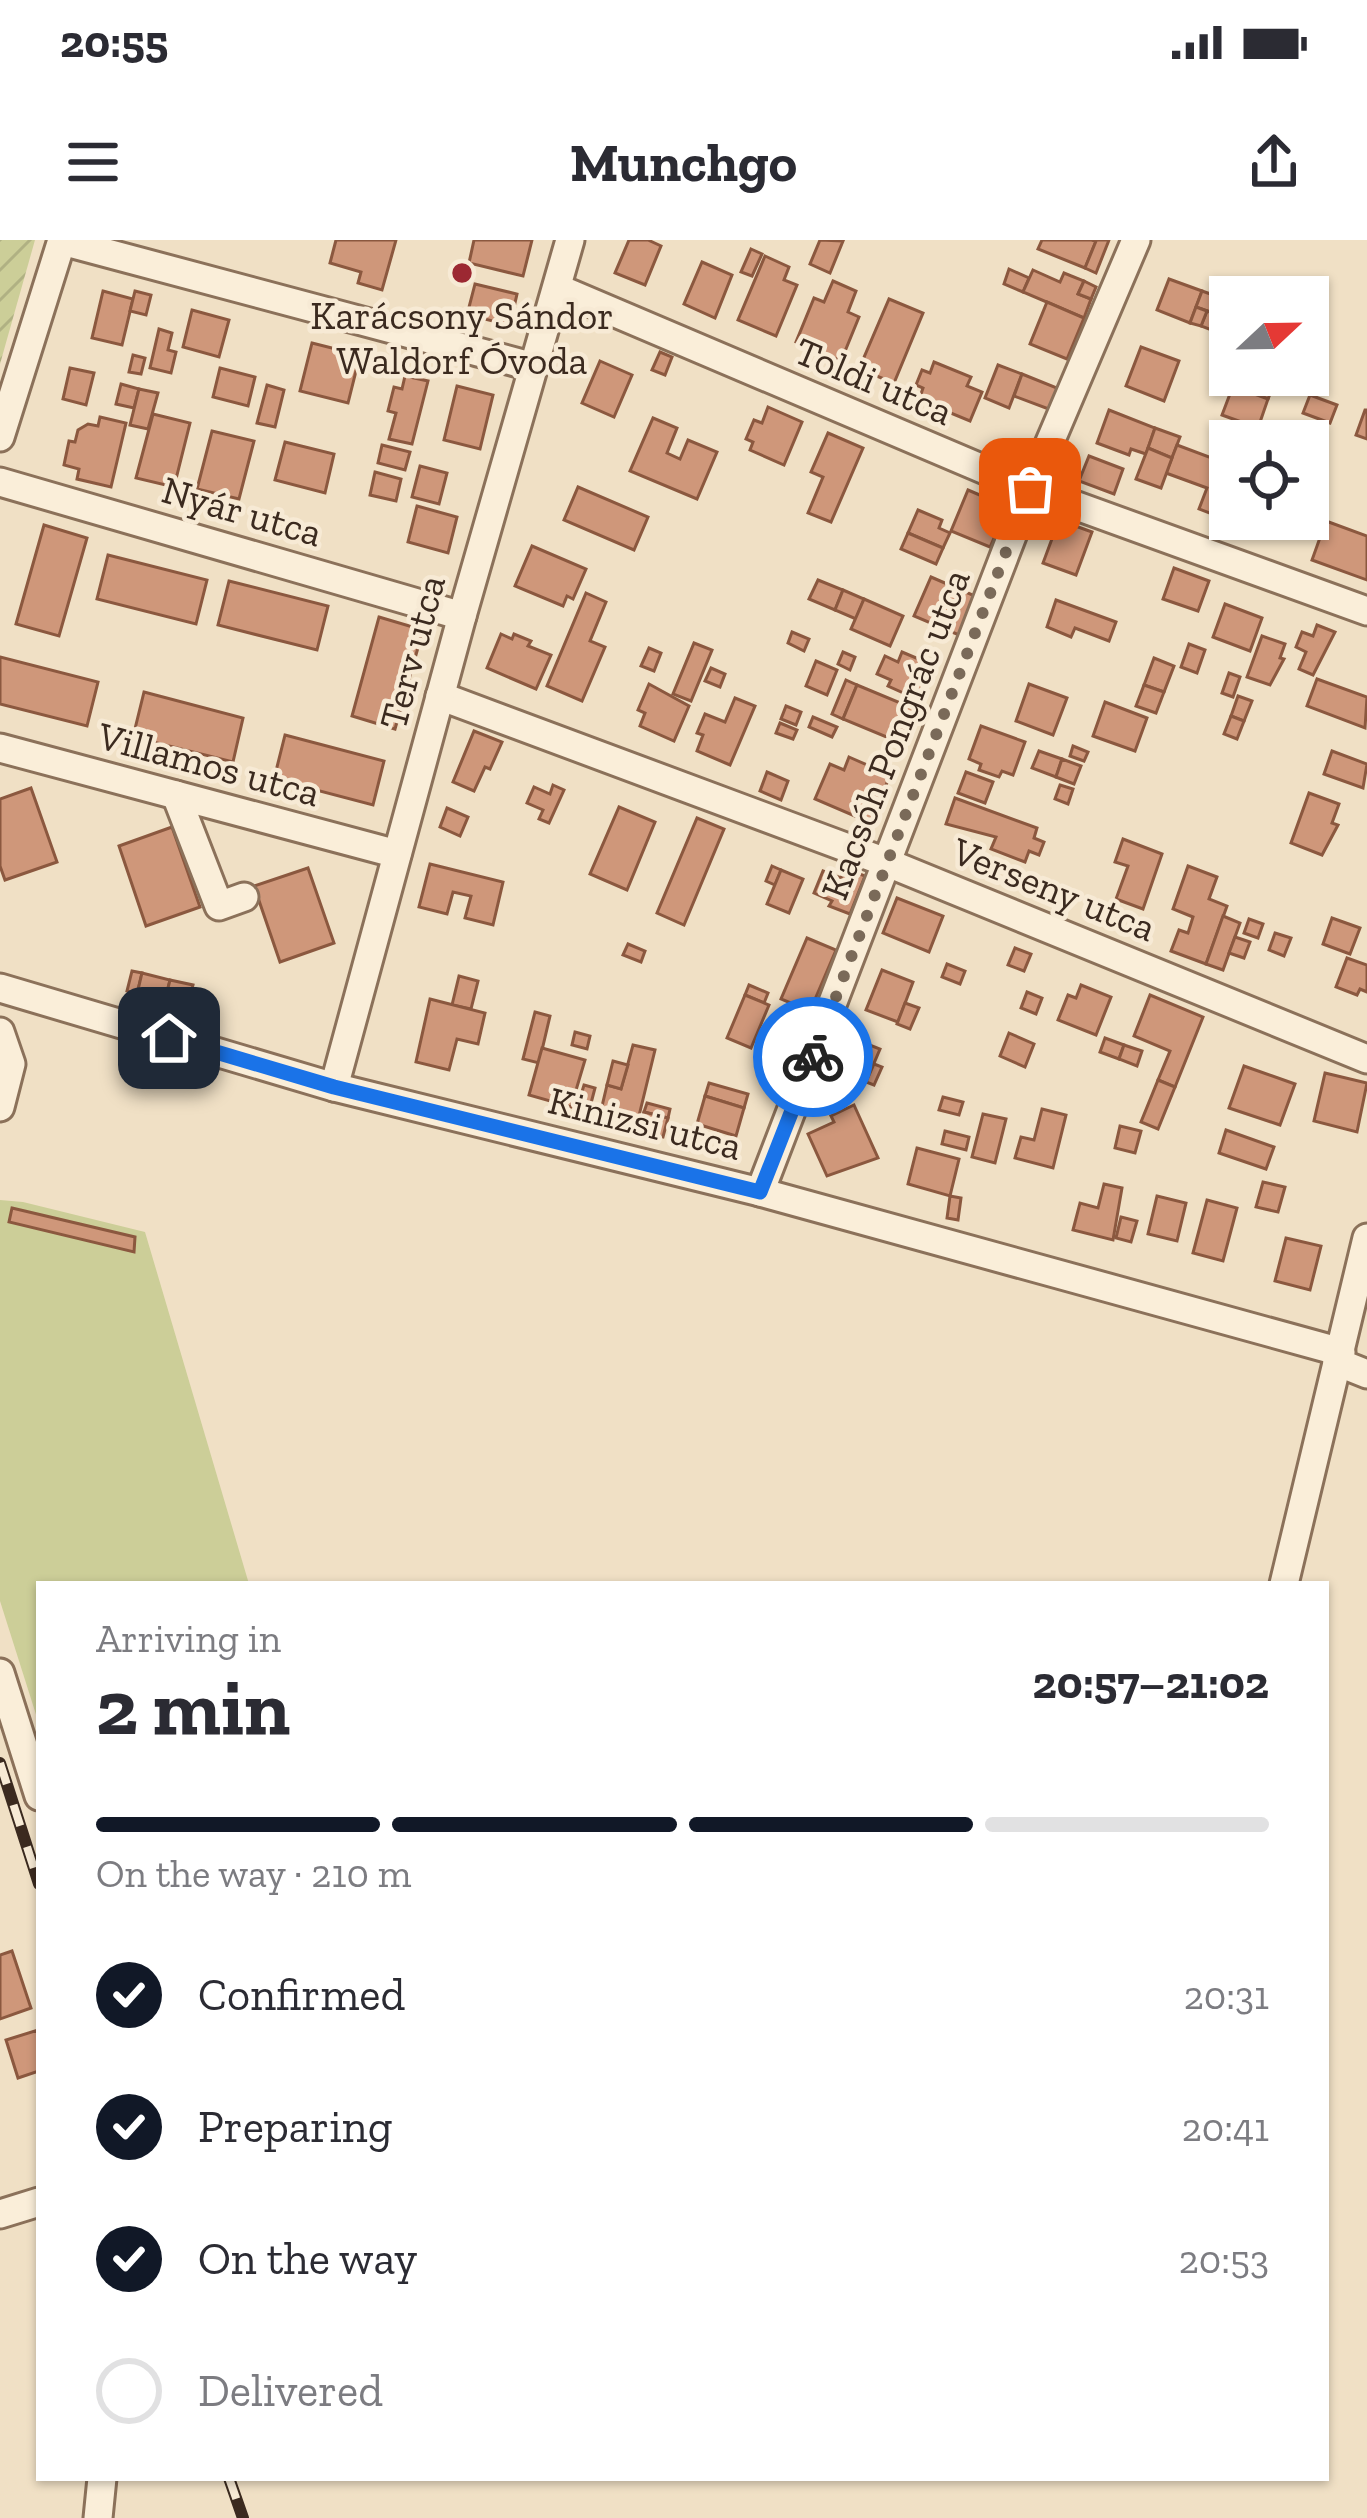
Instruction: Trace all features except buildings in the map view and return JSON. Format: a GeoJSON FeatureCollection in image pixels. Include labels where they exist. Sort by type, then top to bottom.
{"type":"FeatureCollection","features":[{"type":"Feature","properties":{"kind":"street","name":"Terv utca"},"geometry":{"type":"LineString","coordinates":[[334,1087],[570,240]]}},
{"type":"Feature","properties":{"kind":"street","name":"Kacsóh Pongrác utca"},"geometry":{"type":"LineString","coordinates":[[760,1192],[1030,489],[1136,240]]}},
{"type":"Feature","properties":{"kind":"street"},"geometry":{"type":"LineString","coordinates":[[0,437],[62,241],[534,367]]}},
{"type":"Feature","properties":{"kind":"street","name":"Toldi utca"},"geometry":{"type":"LineString","coordinates":[[556,288],[1030,489],[1367,611]]}},
{"type":"Feature","properties":{"kind":"street","name":"Nyár utca"},"geometry":{"type":"LineString","coordinates":[[0,482],[462,616]]}},
{"type":"Feature","properties":{"kind":"street","name":"Verseny utca"},"geometry":{"type":"LineString","coordinates":[[440,696],[888,863],[1367,1059]]}},
{"type":"Feature","properties":{"kind":"street","name":"Villamos utca"},"geometry":{"type":"LineString","coordinates":[[0,748],[397,854]]}},
{"type":"Feature","properties":{"kind":"street"},"geometry":{"type":"LineString","coordinates":[[176,795],[219,906],[244,897]]}},
{"type":"Feature","properties":{"kind":"street","name":"Kinizsi utca"},"geometry":{"type":"LineString","coordinates":[[2,993],[334,1087],[760,1192],[1367,1374]]}},
{"type":"Feature","properties":{"kind":"street"},"geometry":{"type":"LineString","coordinates":[[0,1032],[11,1064],[0,1107]]}},
{"type":"Feature","properties":{"kind":"street"},"geometry":{"type":"LineString","coordinates":[[1285,1581],[1337,1364],[1360,1298],[1367,1238]]}},
{"type":"Feature","properties":{"kind":"street"},"geometry":{"type":"LineString","coordinates":[[0,1673],[36,1787]]}},
{"type":"Feature","properties":{"kind":"street"},"geometry":{"type":"LineString","coordinates":[[0,2214],[36,2203]]}},
{"type":"Feature","properties":{"kind":"street"},"geometry":{"type":"LineString","coordinates":[[98,2518],[102,2481]]}},
{"type":"Feature","properties":{"kind":"green space"},"geometry":{"type":"Polygon","coordinates":[[[0,240],[35,240],[0,364],[0,240]]]}},
{"type":"Feature","properties":{"kind":"green space"},"geometry":{"type":"Polygon","coordinates":[[[0,1200],[145,1232],[248,1581],[36,1581],[36,1715],[0,1601],[0,1200]]]}},
{"type":"Feature","properties":{"kind":"railway"},"geometry":{"type":"LineString","coordinates":[[0,1763],[36,1875]]}},
{"type":"Feature","properties":{"kind":"railway"},"geometry":{"type":"LineString","coordinates":[[230,2481],[243,2518]]}},
{"type":"Feature","properties":{"kind":"way so far"},"geometry":{"type":"LineString","coordinates":[[813,1057],[1030,489]]}},
{"type":"Feature","properties":{"kind":"place","name":"Karácsony Sándor Waldorf Óvoda"},"geometry":{"type":"Point","coordinates":[462,273]}},
{"type":"Feature","properties":{"kind":"route"},"geometry":{"type":"LineString","coordinates":[[169,1038],[334,1087],[760,1192],[813,1057]]}}]}
